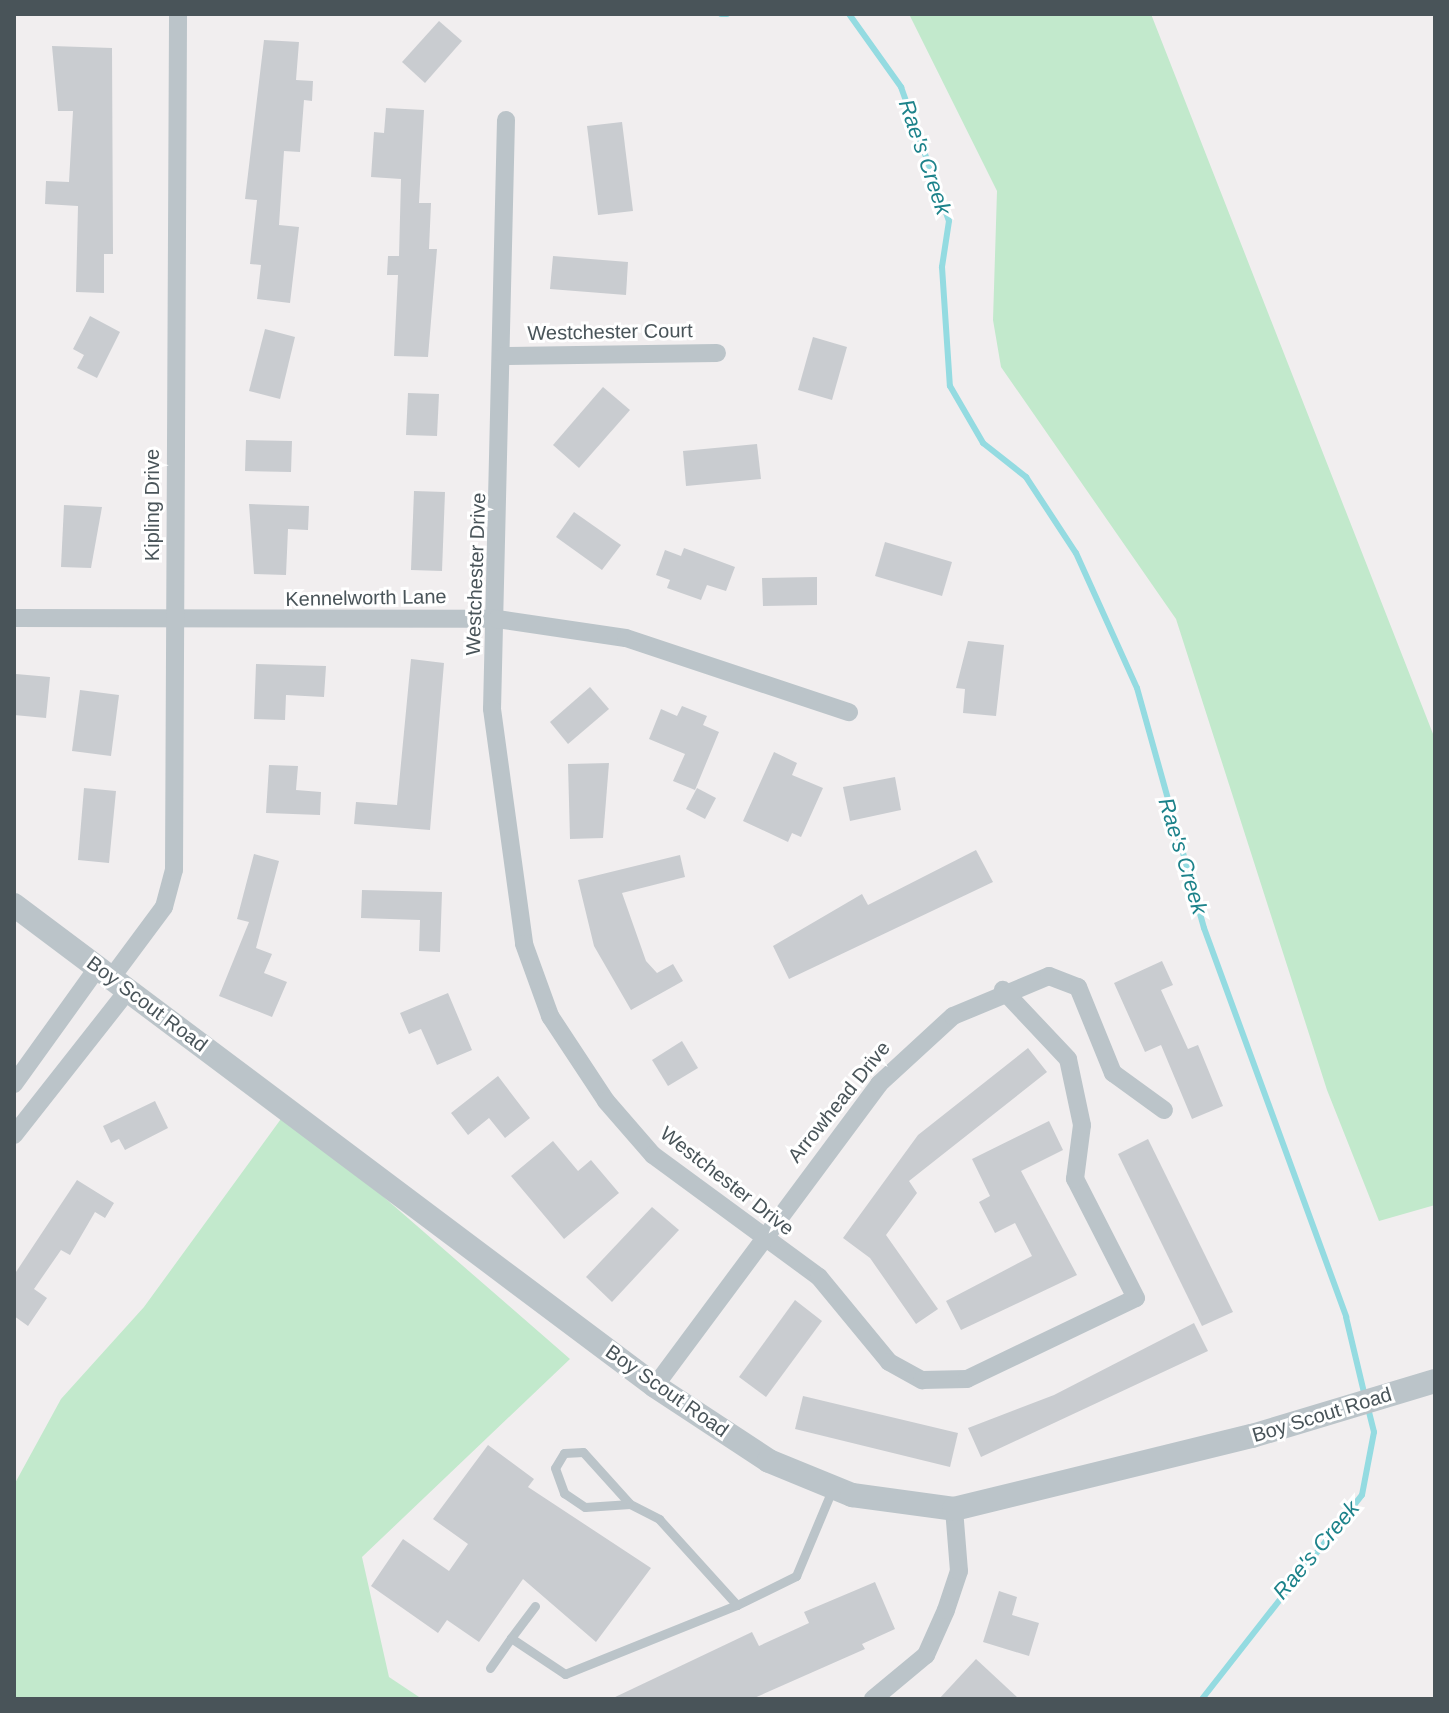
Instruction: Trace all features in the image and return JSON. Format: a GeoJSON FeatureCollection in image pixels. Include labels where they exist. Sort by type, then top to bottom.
{"type":"FeatureCollection","features":[{"type":"Feature","properties":{"kind":"street","name":"Kipling Drive"},"geometry":{"type":"LineString","coordinates":[[14,1135],[113,978],[164,907],[174,870],[178,14]]}},
{"type":"Feature","properties":{"kind":"street","name":"Westchester Drive"},"geometry":{"type":"LineString","coordinates":[[506,120],[504,356],[492,709],[524,944],[550,1016],[606,1101],[653,1155],[830,1288],[889,1362],[922,1380],[967,1379],[1136,1298],[1075,1179],[1082,1125],[1068,1059],[1003,990]]}},
{"type":"Feature","properties":{"kind":"street","name":"Westchester Court"},"geometry":{"type":"LineString","coordinates":[[504,356],[717,353]]}},
{"type":"Feature","properties":{"kind":"street","name":"Kennelworth Lane"},"geometry":{"type":"LineString","coordinates":[[14,618],[173,623],[497,619],[626,638],[849,712]]}},
{"type":"Feature","properties":{"kind":"street","name":"Boy Scout Road"},"geometry":{"type":"LineString","coordinates":[[14,905],[655,1386],[769,1461],[833,1487],[954,1509],[1340,1412],[1426,1384]]}},
{"type":"Feature","properties":{"kind":"street","name":"Arrowhead Drive"},"geometry":{"type":"LineString","coordinates":[[655,1386],[761,1236],[914,1046],[1003,990],[1049,976],[1078,987],[1113,1073],[1164,1110]]}},
{"type":"Feature","properties":{"kind":"street","name":"Kipling Drive"},"geometry":{"type":"LineString","coordinates":[[14,1084],[113,978]]}},
{"type":"Feature","properties":{"kind":"street"},"geometry":{"type":"LineString","coordinates":[[873,1699],[926,1655],[946,1610],[959,1571],[954,1509]]}},
{"type":"Feature","properties":{"kind":"lane"},"geometry":{"type":"LineString","coordinates":[[630,1504],[585,1507],[564,1493],[555,1468],[564,1453],[583,1452],[630,1504],[659,1519],[737,1605]]}},
{"type":"Feature","properties":{"kind":"lane"},"geometry":{"type":"LineString","coordinates":[[511,1638],[565,1674],[737,1605],[796,1576],[833,1487]]}},
{"type":"Feature","properties":{"kind":"lane"},"geometry":{"type":"LineString","coordinates":[[490,1668],[535,1606]]}},
{"type":"Feature","properties":{"kind":"green space"},"geometry":{"type":"Polygon","coordinates":[[[909,14],[1151,14],[1435,739],[1435,1205],[1379,1221],[1327,1090],[1176,619],[1001,367],[993,320],[997,191],[909,14]]]}},
{"type":"Feature","properties":{"kind":"green space"},"geometry":{"type":"Polygon","coordinates":[[[286,1112],[570,1359],[362,1557],[389,1677],[422,1699],[14,1699],[14,1485],[61,1399],[144,1307],[286,1112]]]}},
{"type":"Feature","properties":{"kind":"building"},"geometry":{"type":"Polygon","coordinates":[[[439,21],[462,41],[425,83],[402,62],[439,21]]]}},
{"type":"Feature","properties":{"kind":"building"},"geometry":{"type":"Polygon","coordinates":[[[264,40],[299,42],[296,80],[313,81],[312,101],[304,100],[300,152],[284,151],[279,225],[299,227],[290,303],[257,299],[261,265],[250,264],[257,200],[245,199],[264,40]]]}},
{"type":"Feature","properties":{"kind":"building"},"geometry":{"type":"Polygon","coordinates":[[[52,46],[112,48],[113,254],[104,254],[104,293],[76,292],[78,206],[45,204],[46,181],[69,182],[73,111],[58,111],[52,46]]]}},
{"type":"Feature","properties":{"kind":"building"},"geometry":{"type":"Polygon","coordinates":[[[386,108],[424,110],[419,203],[431,203],[429,249],[437,249],[428,357],[394,356],[398,275],[387,275],[388,256],[399,256],[401,179],[371,177],[374,132],[384,133],[386,108]]]}},
{"type":"Feature","properties":{"kind":"building"},"geometry":{"type":"Polygon","coordinates":[[[622,122],[633,211],[598,215],[587,126],[622,122]]]}},
{"type":"Feature","properties":{"kind":"building"},"geometry":{"type":"Polygon","coordinates":[[[553,256],[628,262],[626,295],[550,289],[553,256]]]}},
{"type":"Feature","properties":{"kind":"building"},"geometry":{"type":"Polygon","coordinates":[[[90,316],[120,332],[97,378],[77,368],[84,355],[73,349],[90,316]]]}},
{"type":"Feature","properties":{"kind":"building"},"geometry":{"type":"Polygon","coordinates":[[[265,329],[295,337],[280,399],[249,391],[265,329]]]}},
{"type":"Feature","properties":{"kind":"building"},"geometry":{"type":"Polygon","coordinates":[[[813,337],[847,347],[832,400],[798,390],[813,337]]]}},
{"type":"Feature","properties":{"kind":"building"},"geometry":{"type":"Polygon","coordinates":[[[603,387],[630,410],[579,468],[553,445],[603,387]]]}},
{"type":"Feature","properties":{"kind":"building"},"geometry":{"type":"Polygon","coordinates":[[[408,393],[439,394],[437,436],[406,435],[408,393]]]}},
{"type":"Feature","properties":{"kind":"building"},"geometry":{"type":"Polygon","coordinates":[[[246,440],[292,441],[291,472],[245,471],[246,440]]]}},
{"type":"Feature","properties":{"kind":"building"},"geometry":{"type":"Polygon","coordinates":[[[757,444],[761,479],[686,486],[683,451],[757,444]]]}},
{"type":"Feature","properties":{"kind":"building"},"geometry":{"type":"Polygon","coordinates":[[[414,491],[445,492],[442,571],[411,570],[414,491]]]}},
{"type":"Feature","properties":{"kind":"building"},"geometry":{"type":"Polygon","coordinates":[[[249,504],[309,506],[308,530],[288,529],[286,575],[254,574],[249,504]]]}},
{"type":"Feature","properties":{"kind":"building"},"geometry":{"type":"Polygon","coordinates":[[[64,505],[102,507],[91,568],[61,567],[64,505]]]}},
{"type":"Feature","properties":{"kind":"building"},"geometry":{"type":"Polygon","coordinates":[[[574,512],[621,545],[602,570],[556,537],[574,512]]]}},
{"type":"Feature","properties":{"kind":"building"},"geometry":{"type":"Polygon","coordinates":[[[885,542],[952,562],[942,596],[875,576],[885,542]]]}},
{"type":"Feature","properties":{"kind":"building"},"geometry":{"type":"Polygon","coordinates":[[[684,548],[735,567],[726,591],[707,585],[701,600],[667,588],[670,580],[656,575],[665,550],[681,556],[684,548]]]}},
{"type":"Feature","properties":{"kind":"building"},"geometry":{"type":"Polygon","coordinates":[[[817,577],[817,605],[763,606],[762,578],[817,577]]]}},
{"type":"Feature","properties":{"kind":"building"},"geometry":{"type":"Polygon","coordinates":[[[968,641],[1004,645],[996,716],[963,713],[965,689],[956,688],[968,641]]]}},
{"type":"Feature","properties":{"kind":"building"},"geometry":{"type":"Polygon","coordinates":[[[411,659],[444,663],[430,830],[354,824],[356,802],[397,805],[411,659]]]}},
{"type":"Feature","properties":{"kind":"building"},"geometry":{"type":"Polygon","coordinates":[[[256,664],[326,666],[324,697],[286,695],[285,720],[254,719],[256,664]]]}},
{"type":"Feature","properties":{"kind":"building"},"geometry":{"type":"Polygon","coordinates":[[[16,674],[50,677],[46,718],[14,715],[16,674]]]}},
{"type":"Feature","properties":{"kind":"building"},"geometry":{"type":"Polygon","coordinates":[[[590,687],[609,709],[568,744],[550,722],[590,687]]]}},
{"type":"Feature","properties":{"kind":"building"},"geometry":{"type":"Polygon","coordinates":[[[80,690],[119,695],[111,756],[72,751],[80,690]]]}},
{"type":"Feature","properties":{"kind":"building"},"geometry":{"type":"Polygon","coordinates":[[[682,706],[707,716],[703,725],[719,732],[695,790],[673,781],[685,754],[649,739],[661,709],[677,716],[682,706]]]}},
{"type":"Feature","properties":{"kind":"building"},"geometry":{"type":"Polygon","coordinates":[[[774,752],[797,763],[792,775],[823,788],[801,837],[792,833],[788,842],[743,821],[774,752]]]}},
{"type":"Feature","properties":{"kind":"building"},"geometry":{"type":"Polygon","coordinates":[[[609,763],[603,838],[570,839],[568,764],[609,763]]]}},
{"type":"Feature","properties":{"kind":"building"},"geometry":{"type":"Polygon","coordinates":[[[269,765],[298,766],[296,790],[321,792],[320,815],[266,813],[269,765]]]}},
{"type":"Feature","properties":{"kind":"building"},"geometry":{"type":"Polygon","coordinates":[[[895,777],[901,810],[850,821],[843,787],[895,777]]]}},
{"type":"Feature","properties":{"kind":"building"},"geometry":{"type":"Polygon","coordinates":[[[84,788],[116,791],[109,863],[78,860],[84,788]]]}},
{"type":"Feature","properties":{"kind":"building"},"geometry":{"type":"Polygon","coordinates":[[[697,788],[716,798],[705,819],[686,809],[697,788]]]}},
{"type":"Feature","properties":{"kind":"building"},"geometry":{"type":"Polygon","coordinates":[[[976,850],[993,882],[789,979],[773,946],[862,894],[868,905],[976,850]]]}},
{"type":"Feature","properties":{"kind":"building"},"geometry":{"type":"Polygon","coordinates":[[[254,854],[279,861],[256,948],[272,954],[264,973],[287,982],[272,1017],[219,996],[249,922],[237,919],[254,854]]]}},
{"type":"Feature","properties":{"kind":"building"},"geometry":{"type":"Polygon","coordinates":[[[680,855],[685,877],[622,893],[646,961],[657,973],[673,964],[683,981],[631,1010],[594,946],[578,880],[680,855]]]}},
{"type":"Feature","properties":{"kind":"building"},"geometry":{"type":"Polygon","coordinates":[[[362,890],[442,892],[440,952],[419,951],[420,920],[361,918],[362,890]]]}},
{"type":"Feature","properties":{"kind":"building"},"geometry":{"type":"Polygon","coordinates":[[[1162,961],[1173,985],[1161,990],[1188,1049],[1198,1045],[1223,1106],[1192,1119],[1161,1045],[1145,1052],[1114,983],[1162,961]]]}},
{"type":"Feature","properties":{"kind":"building"},"geometry":{"type":"Polygon","coordinates":[[[448,993],[472,1050],[437,1065],[421,1029],[409,1034],[400,1013],[448,993]]]}},
{"type":"Feature","properties":{"kind":"building"},"geometry":{"type":"Polygon","coordinates":[[[682,1041],[698,1068],[668,1086],[652,1060],[682,1041]]]}},
{"type":"Feature","properties":{"kind":"building"},"geometry":{"type":"Polygon","coordinates":[[[1028,1048],[1047,1072],[909,1181],[917,1193],[886,1235],[938,1309],[916,1324],[870,1258],[843,1238],[918,1135],[1028,1048]]]}},
{"type":"Feature","properties":{"kind":"building"},"geometry":{"type":"Polygon","coordinates":[[[498,1076],[530,1118],[505,1138],[489,1118],[468,1135],[451,1113],[498,1076]]]}},
{"type":"Feature","properties":{"kind":"building"},"geometry":{"type":"Polygon","coordinates":[[[155,1101],[168,1128],[125,1150],[119,1139],[111,1143],[103,1126],[155,1101]]]}},
{"type":"Feature","properties":{"kind":"building"},"geometry":{"type":"Polygon","coordinates":[[[1049,1121],[1063,1150],[1021,1171],[1077,1275],[961,1330],[946,1301],[1032,1256],[1015,1223],[995,1233],[979,1202],[990,1196],[972,1159],[1049,1121]]]}},
{"type":"Feature","properties":{"kind":"building"},"geometry":{"type":"Polygon","coordinates":[[[1148,1139],[1233,1312],[1202,1326],[1118,1154],[1148,1139]]]}},
{"type":"Feature","properties":{"kind":"building"},"geometry":{"type":"Polygon","coordinates":[[[553,1141],[578,1171],[591,1160],[619,1193],[564,1239],[511,1176],[553,1141]]]}},
{"type":"Feature","properties":{"kind":"building"},"geometry":{"type":"Polygon","coordinates":[[[77,1180],[114,1203],[105,1218],[95,1212],[70,1255],[61,1250],[34,1289],[47,1298],[28,1326],[14,1316],[14,1275],[77,1180]]]}},
{"type":"Feature","properties":{"kind":"building"},"geometry":{"type":"Polygon","coordinates":[[[652,1207],[679,1230],[612,1302],[586,1277],[652,1207]]]}},
{"type":"Feature","properties":{"kind":"building"},"geometry":{"type":"Polygon","coordinates":[[[795,1300],[822,1321],[766,1397],[739,1377],[795,1300]]]}},
{"type":"Feature","properties":{"kind":"building"},"geometry":{"type":"Polygon","coordinates":[[[1194,1323],[1208,1351],[981,1457],[968,1428],[1054,1395],[1194,1323]]]}},
{"type":"Feature","properties":{"kind":"building"},"geometry":{"type":"Polygon","coordinates":[[[803,1396],[958,1433],[950,1467],[795,1429],[803,1396]]]}},
{"type":"Feature","properties":{"kind":"building"},"geometry":{"type":"Polygon","coordinates":[[[488,1445],[534,1479],[528,1487],[651,1568],[596,1642],[523,1579],[479,1642],[447,1620],[438,1633],[371,1586],[403,1539],[449,1571],[468,1544],[433,1519],[488,1445]]]}},
{"type":"Feature","properties":{"kind":"building"},"geometry":{"type":"Polygon","coordinates":[[[875,1582],[895,1629],[862,1644],[865,1649],[752,1699],[611,1699],[752,1632],[759,1646],[809,1623],[804,1612],[875,1582]]]}},
{"type":"Feature","properties":{"kind":"building"},"geometry":{"type":"Polygon","coordinates":[[[999,1591],[1017,1597],[1012,1615],[1039,1623],[1029,1656],[983,1642],[999,1591]]]}},
{"type":"Feature","properties":{"kind":"building"},"geometry":{"type":"Polygon","coordinates":[[[976,1659],[1019,1699],[939,1699],[976,1659]]]}},
{"type":"Feature","properties":{"kind":"waterway","name":"Rae's Creek"},"geometry":{"type":"LineString","coordinates":[[721,14],[727,14]]}},
{"type":"Feature","properties":{"kind":"waterway","name":"Rae's Creek"},"geometry":{"type":"LineString","coordinates":[[849,14],[901,87],[949,221],[942,267],[950,386],[983,443],[1026,477],[1076,553],[1137,688],[1204,928],[1346,1317],[1365,1397]]}},
{"type":"Feature","properties":{"kind":"waterway","name":"Rae's Creek"},"geometry":{"type":"LineString","coordinates":[[1202,1699],[1362,1495],[1374,1432],[1368,1408]]}}]}
